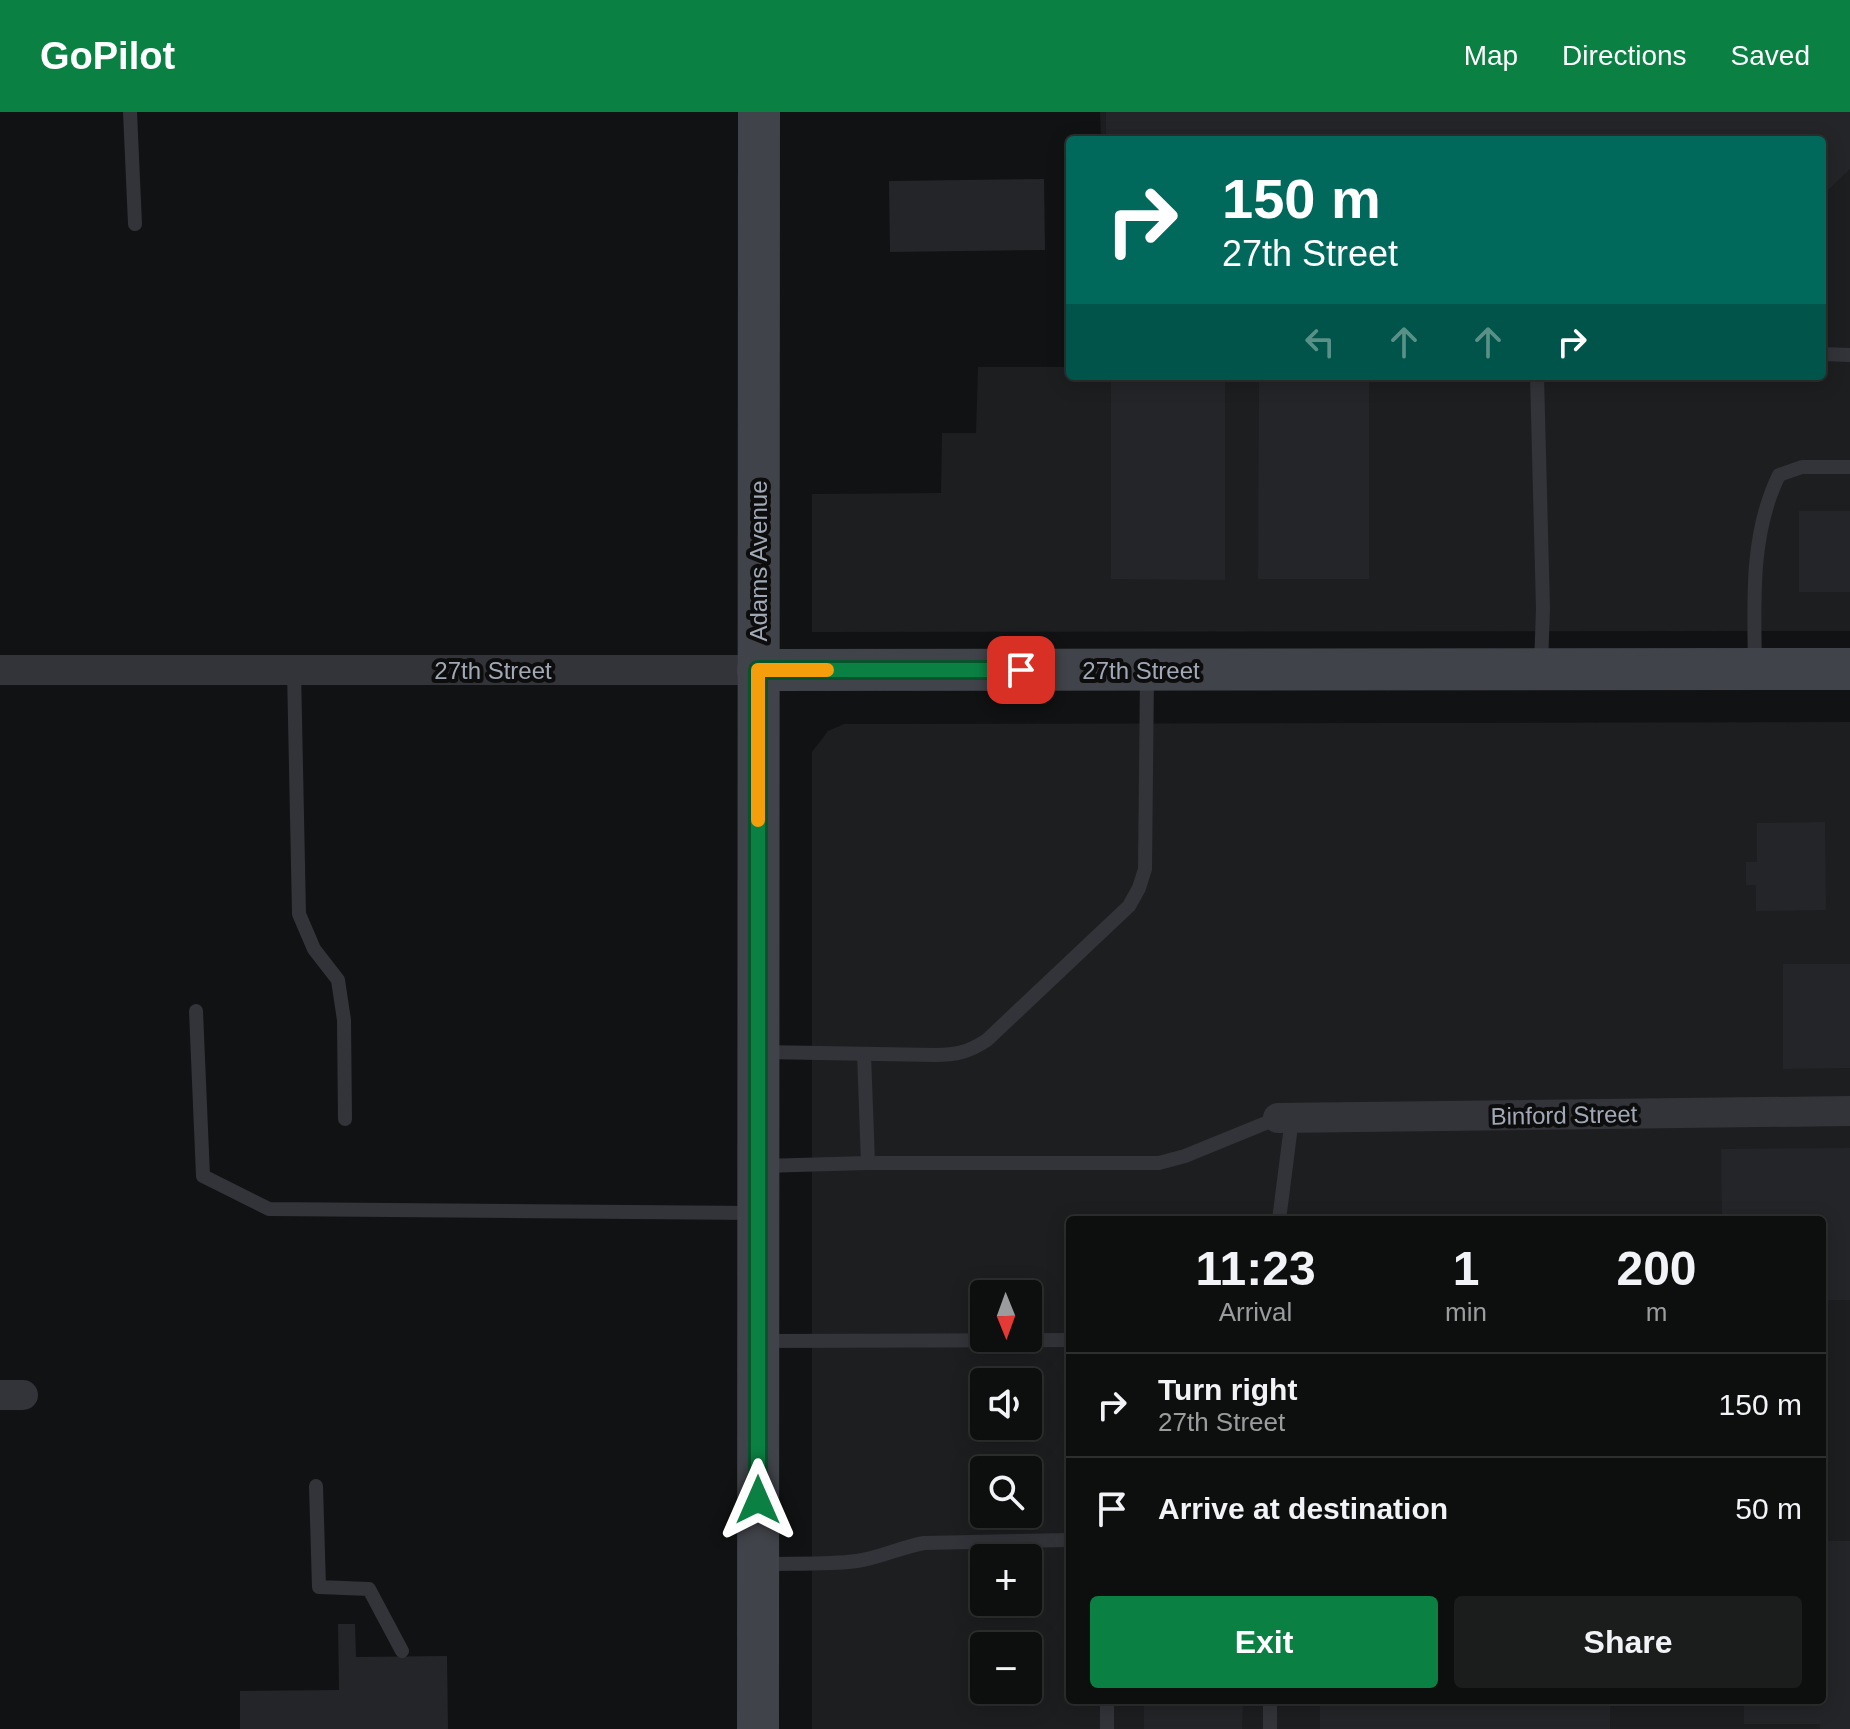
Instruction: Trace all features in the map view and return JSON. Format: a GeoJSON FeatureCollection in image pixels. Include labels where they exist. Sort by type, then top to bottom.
{"type":"FeatureCollection","features":[{"type":"Feature","properties":{"kind":"street","name":"Adams Avenue"},"geometry":{"type":"LineString","coordinates":[[758,1729],[759,112]]}},
{"type":"Feature","properties":{"kind":"street","name":"27th Street"},"geometry":{"type":"LineString","coordinates":[[0,670],[1850,669]]}},
{"type":"Feature","properties":{"kind":"street","name":"Binford Street"},"geometry":{"type":"LineString","coordinates":[[1285,1118],[1850,1111]]}},
{"type":"Feature","properties":{"kind":"lane"},"geometry":{"type":"LineString","coordinates":[[130,112],[135,224]]}},
{"type":"Feature","properties":{"kind":"lane"},"geometry":{"type":"LineString","coordinates":[[1826,354],[1850,355]]}},
{"type":"Feature","properties":{"kind":"lane"},"geometry":{"type":"LineString","coordinates":[[1537,380],[1543,609],[1541,670]]}},
{"type":"Feature","properties":{"kind":"lane"},"geometry":{"type":"LineString","coordinates":[[1756,670],[1754,609],[1759,534],[1767,500],[1779,475],[1802,467],[1850,467]]}},
{"type":"Feature","properties":{"kind":"lane"},"geometry":{"type":"LineString","coordinates":[[758,1052],[955,1055],[970,1051],[987,1040],[1129,906],[1145,869],[1147,669]]}},
{"type":"Feature","properties":{"kind":"lane"},"geometry":{"type":"LineString","coordinates":[[294,670],[299,914],[314,949],[338,980],[344,1020],[345,1119]]}},
{"type":"Feature","properties":{"kind":"lane"},"geometry":{"type":"LineString","coordinates":[[196,1011],[203,1176],[269,1209],[758,1213]]}},
{"type":"Feature","properties":{"kind":"lane"},"geometry":{"type":"LineString","coordinates":[[864,1054],[868,1163]]}},
{"type":"Feature","properties":{"kind":"lane"},"geometry":{"type":"LineString","coordinates":[[758,1167],[868,1163],[1159,1163],[1285,1118],[1279,1216]]}},
{"type":"Feature","properties":{"kind":"lane"},"geometry":{"type":"LineString","coordinates":[[758,1341],[1066,1340]]}},
{"type":"Feature","properties":{"kind":"lane"},"geometry":{"type":"LineString","coordinates":[[316,1486],[319,1587],[369,1589],[402,1651]]}},
{"type":"Feature","properties":{"kind":"lane"},"geometry":{"type":"LineString","coordinates":[[758,1564],[855,1561],[924,1543],[1066,1540]]}},
{"type":"Feature","properties":{"kind":"lane"},"geometry":{"type":"LineString","coordinates":[[1107,1704],[1107,1729]]}},
{"type":"Feature","properties":{"kind":"lane"},"geometry":{"type":"LineString","coordinates":[[1270,1704],[1270,1729]]}},
{"type":"Feature","properties":{"kind":"shaded area"},"geometry":{"type":"Polygon","coordinates":[[[1100,112],[1850,112],[1850,631],[812,632],[812,494],[941,493],[942,433],[976,433],[978,367],[1066,367],[1066,380],[1826,380],[1826,136],[1101,136],[1100,112]]]}},
{"type":"Feature","properties":{"kind":"shaded area"},"geometry":{"type":"Polygon","coordinates":[[[1850,722],[1850,1729],[812,1729],[812,752],[828,731],[844,724],[1850,722]]]}},
{"type":"Feature","properties":{"kind":"building"},"geometry":{"type":"Polygon","coordinates":[[[1106,112],[1850,112],[1850,169],[1826,192],[1826,136],[1106,136],[1106,112]]]}},
{"type":"Feature","properties":{"kind":"building"},"geometry":{"type":"Polygon","coordinates":[[[1044,179],[1045,250],[890,252],[889,181],[1044,179]]]}},
{"type":"Feature","properties":{"kind":"building"},"geometry":{"type":"Polygon","coordinates":[[[1111,380],[1225,380],[1225,580],[1111,579],[1111,380]]]}},
{"type":"Feature","properties":{"kind":"building"},"geometry":{"type":"Polygon","coordinates":[[[1259,380],[1369,380],[1369,579],[1258,579],[1259,380]]]}},
{"type":"Feature","properties":{"kind":"building"},"geometry":{"type":"Polygon","coordinates":[[[1799,511],[1850,511],[1850,592],[1799,592],[1799,511]]]}},
{"type":"Feature","properties":{"kind":"building"},"geometry":{"type":"Polygon","coordinates":[[[1825,822],[1826,910],[1756,911],[1756,885],[1746,885],[1746,862],[1757,862],[1757,823],[1825,822]]]}},
{"type":"Feature","properties":{"kind":"building"},"geometry":{"type":"Polygon","coordinates":[[[1783,964],[1850,964],[1850,1068],[1783,1069],[1783,964]]]}},
{"type":"Feature","properties":{"kind":"building"},"geometry":{"type":"Polygon","coordinates":[[[1850,1148],[1850,1300],[1826,1300],[1826,1216],[1722,1216],[1721,1149],[1850,1148]]]}},
{"type":"Feature","properties":{"kind":"building"},"geometry":{"type":"Polygon","coordinates":[[[1826,1541],[1850,1541],[1850,1729],[1820,1729],[1820,1724],[1744,1724],[1744,1704],[1826,1704],[1826,1541]]]}},
{"type":"Feature","properties":{"kind":"building"},"geometry":{"type":"Polygon","coordinates":[[[338,1624],[355,1624],[356,1657],[447,1656],[448,1729],[240,1729],[240,1691],[339,1690],[338,1624]]]}},
{"type":"Feature","properties":{"kind":"building"},"geometry":{"type":"Polygon","coordinates":[[[1144,1704],[1243,1704],[1242,1729],[1144,1729],[1144,1704]]]}},
{"type":"Feature","properties":{"kind":"building"},"geometry":{"type":"Polygon","coordinates":[[[1320,1704],[1610,1704],[1610,1729],[1320,1729],[1320,1704]]]}},
{"type":"Feature","properties":{"kind":"slow traffic"},"geometry":{"type":"LineString","coordinates":[[758,820],[758,670],[827,670]]}},
{"type":"Feature","properties":{"kind":"route"},"geometry":{"type":"LineString","coordinates":[[758,1500],[758,670],[1021,670]]}}]}
